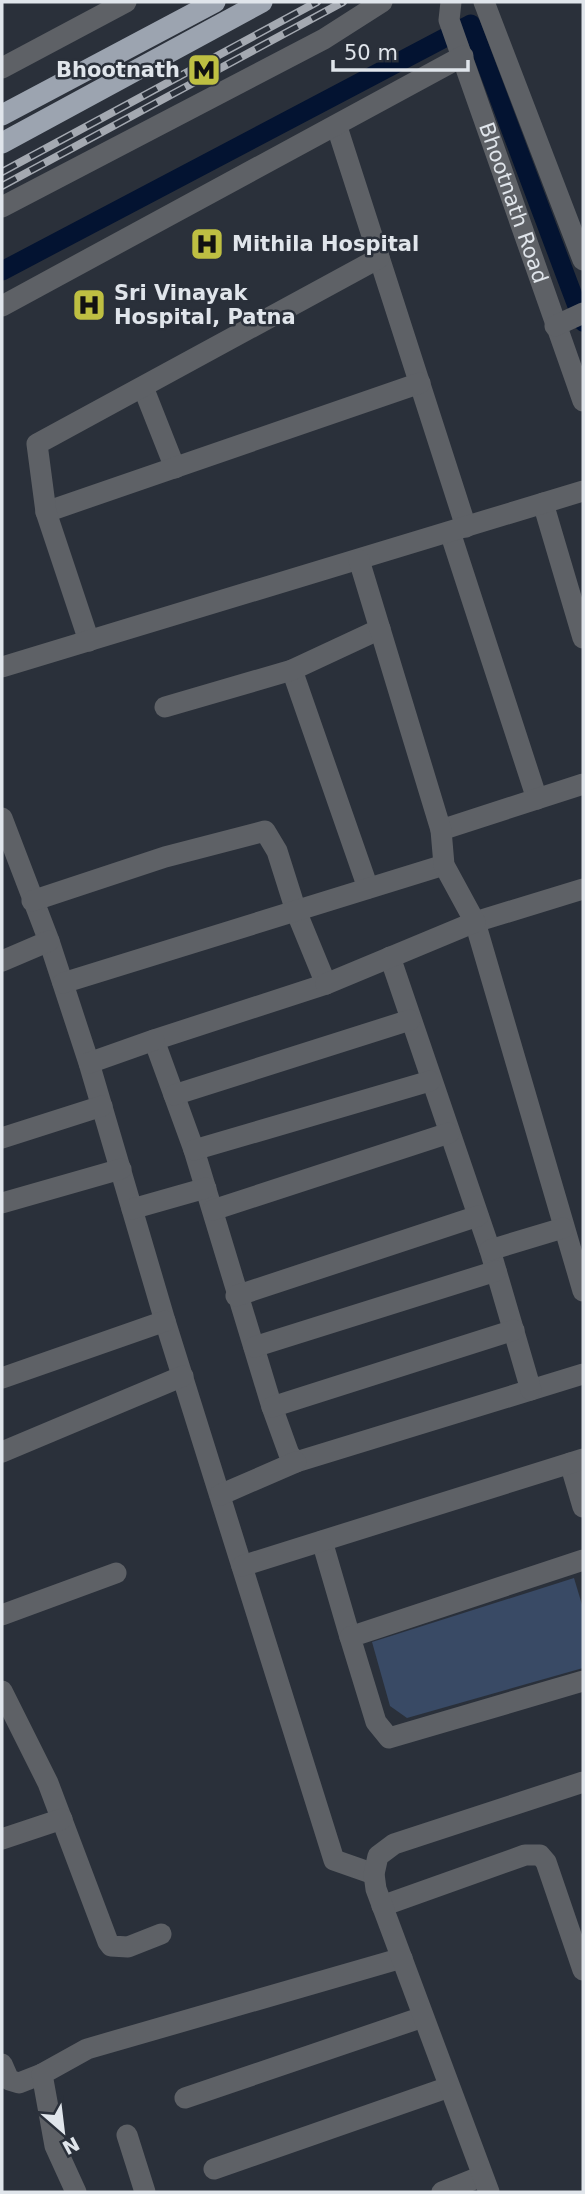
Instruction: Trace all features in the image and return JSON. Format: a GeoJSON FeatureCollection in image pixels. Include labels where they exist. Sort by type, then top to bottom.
{"type":"FeatureCollection","features":[{"type":"Feature","properties":{"kind":"highway"},"geometry":{"type":"LineString","coordinates":[[2,115],[215,2]]}},
{"type":"Feature","properties":{"kind":"highway"},"geometry":{"type":"LineString","coordinates":[[2,143],[262,2]]}},
{"type":"Feature","properties":{"kind":"street"},"geometry":{"type":"LineString","coordinates":[[2,68],[127,2]]}},
{"type":"Feature","properties":{"kind":"street"},"geometry":{"type":"LineString","coordinates":[[2,207],[324,40],[382,2]]}},
{"type":"Feature","properties":{"kind":"street","name":"Bhootnath Road"},"geometry":{"type":"LineString","coordinates":[[451,2],[452,26],[568,320],[583,401]]}},
{"type":"Feature","properties":{"kind":"street","name":"Bhootnath Road"},"geometry":{"type":"LineString","coordinates":[[484,2],[583,260]]}},
{"type":"Feature","properties":{"kind":"street"},"geometry":{"type":"LineString","coordinates":[[2,306],[337,127],[462,53]]}},
{"type":"Feature","properties":{"kind":"street"},"geometry":{"type":"LineString","coordinates":[[337,127],[420,383],[458,529],[537,799]]}},
{"type":"Feature","properties":{"kind":"street"},"geometry":{"type":"LineString","coordinates":[[89,641],[46,512],[37,444],[379,258]]}},
{"type":"Feature","properties":{"kind":"street"},"geometry":{"type":"LineString","coordinates":[[46,512],[420,383]]}},
{"type":"Feature","properties":{"kind":"street"},"geometry":{"type":"LineString","coordinates":[[143,387],[175,468]]}},
{"type":"Feature","properties":{"kind":"street"},"geometry":{"type":"LineString","coordinates":[[2,667],[583,491]]}},
{"type":"Feature","properties":{"kind":"street"},"geometry":{"type":"LineString","coordinates":[[543,503],[583,638]]}},
{"type":"Feature","properties":{"kind":"street"},"geometry":{"type":"LineString","coordinates":[[359,560],[441,830],[444,865],[475,922],[562,1228],[583,1290]]}},
{"type":"Feature","properties":{"kind":"street"},"geometry":{"type":"LineString","coordinates":[[165,707],[292,670],[380,629]]}},
{"type":"Feature","properties":{"kind":"street"},"geometry":{"type":"LineString","coordinates":[[292,670],[368,888]]}},
{"type":"Feature","properties":{"kind":"street"},"geometry":{"type":"LineString","coordinates":[[441,830],[583,784]]}},
{"type":"Feature","properties":{"kind":"street"},"geometry":{"type":"LineString","coordinates":[[2,818],[7,852],[49,941],[89,1063],[165,1321],[334,1860],[374,1874]]}},
{"type":"Feature","properties":{"kind":"street"},"geometry":{"type":"LineString","coordinates":[[32,901],[165,857],[265,831],[277,851],[296,911],[326,984]]}},
{"type":"Feature","properties":{"kind":"street"},"geometry":{"type":"LineString","coordinates":[[63,983],[444,865]]}},
{"type":"Feature","properties":{"kind":"street"},"geometry":{"type":"LineString","coordinates":[[89,1063],[326,984],[475,922],[583,889]]}},
{"type":"Feature","properties":{"kind":"street"},"geometry":{"type":"LineString","coordinates":[[2,961],[49,941]]}},
{"type":"Feature","properties":{"kind":"street"},"geometry":{"type":"LineString","coordinates":[[390,957],[490,1250],[531,1390]]}},
{"type":"Feature","properties":{"kind":"street"},"geometry":{"type":"LineString","coordinates":[[174,1095],[410,1020]]}},
{"type":"Feature","properties":{"kind":"street"},"geometry":{"type":"LineString","coordinates":[[153,1040],[194,1150],[272,1408],[289,1454],[296,1462]]}},
{"type":"Feature","properties":{"kind":"street"},"geometry":{"type":"LineString","coordinates":[[194,1150],[430,1080]]}},
{"type":"Feature","properties":{"kind":"street"},"geometry":{"type":"LineString","coordinates":[[2,1138],[102,1106]]}},
{"type":"Feature","properties":{"kind":"street"},"geometry":{"type":"LineString","coordinates":[[213,1210],[449,1133]]}},
{"type":"Feature","properties":{"kind":"street"},"geometry":{"type":"LineString","coordinates":[[2,1203],[121,1169]]}},
{"type":"Feature","properties":{"kind":"street"},"geometry":{"type":"LineString","coordinates":[[132,1209],[206,1188]]}},
{"type":"Feature","properties":{"kind":"street"},"geometry":{"type":"LineString","coordinates":[[236,1296],[478,1216]]}},
{"type":"Feature","properties":{"kind":"street"},"geometry":{"type":"LineString","coordinates":[[490,1250],[562,1228]]}},
{"type":"Feature","properties":{"kind":"street"},"geometry":{"type":"LineString","coordinates":[[254,1348],[496,1271]]}},
{"type":"Feature","properties":{"kind":"street"},"geometry":{"type":"LineString","coordinates":[[2,1378],[165,1321]]}},
{"type":"Feature","properties":{"kind":"street"},"geometry":{"type":"LineString","coordinates":[[272,1408],[514,1330]]}},
{"type":"Feature","properties":{"kind":"street"},"geometry":{"type":"LineString","coordinates":[[220,1495],[296,1462],[583,1374]]}},
{"type":"Feature","properties":{"kind":"street"},"geometry":{"type":"LineString","coordinates":[[2,1452],[183,1376]]}},
{"type":"Feature","properties":{"kind":"street"},"geometry":{"type":"LineString","coordinates":[[242,1566],[576,1461],[583,1507]]}},
{"type":"Feature","properties":{"kind":"street"},"geometry":{"type":"LineString","coordinates":[[322,1541],[376,1721],[389,1738],[583,1681]]}},
{"type":"Feature","properties":{"kind":"street"},"geometry":{"type":"LineString","coordinates":[[350,1637],[583,1560]]}},
{"type":"Feature","properties":{"kind":"street"},"geometry":{"type":"LineString","coordinates":[[2,1615],[116,1573]]}},
{"type":"Feature","properties":{"kind":"street"},"geometry":{"type":"LineString","coordinates":[[2,1690],[61,1819],[107,1942],[111,1947],[128,1947],[161,1934]]}},
{"type":"Feature","properties":{"kind":"street"},"geometry":{"type":"LineString","coordinates":[[442,2192],[486,2184],[382,1906],[374,1874],[378,1856],[394,1844],[583,1782]]}},
{"type":"Feature","properties":{"kind":"street"},"geometry":{"type":"LineString","coordinates":[[2,1839],[61,1819]]}},
{"type":"Feature","properties":{"kind":"street"},"geometry":{"type":"LineString","coordinates":[[382,1906],[525,1855],[540,1855],[546,1862],[583,1970]]}},
{"type":"Feature","properties":{"kind":"street"},"geometry":{"type":"LineString","coordinates":[[2,2064],[9,2080],[19,2083],[42,2074],[87,2049],[402,1958]]}},
{"type":"Feature","properties":{"kind":"street"},"geometry":{"type":"LineString","coordinates":[[185,2098],[423,2017]]}},
{"type":"Feature","properties":{"kind":"street"},"geometry":{"type":"LineString","coordinates":[[42,2074],[55,2146],[76,2192]]}},
{"type":"Feature","properties":{"kind":"street"},"geometry":{"type":"LineString","coordinates":[[214,2169],[449,2087]]}},
{"type":"Feature","properties":{"kind":"street"},"geometry":{"type":"LineString","coordinates":[[127,2136],[145,2192]]}},
{"type":"Feature","properties":{"kind":"shaded area"},"geometry":{"type":"Polygon","coordinates":[[[574,1578],[583,1608],[583,1668],[407,1718],[390,1706],[372,1642],[574,1578]]]}},
{"type":"Feature","properties":{"kind":"waterway"},"geometry":{"type":"LineString","coordinates":[[2,271],[471,24],[583,322]]}},
{"type":"Feature","properties":{"kind":"railway"},"geometry":{"type":"LineString","coordinates":[[2,172],[317,2]]}},
{"type":"Feature","properties":{"kind":"railway"},"geometry":{"type":"LineString","coordinates":[[2,186],[343,2]]}},
{"type":"Feature","properties":{"kind":"place","name":"Bhootnath"},"geometry":{"type":"Point","coordinates":[204,70]}},
{"type":"Feature","properties":{"kind":"place","name":"Mithila Hospital"},"geometry":{"type":"Point","coordinates":[207,244]}},
{"type":"Feature","properties":{"kind":"place","name":"Sri Vinayak Hospital, Patna"},"geometry":{"type":"Point","coordinates":[89,305]}}]}
